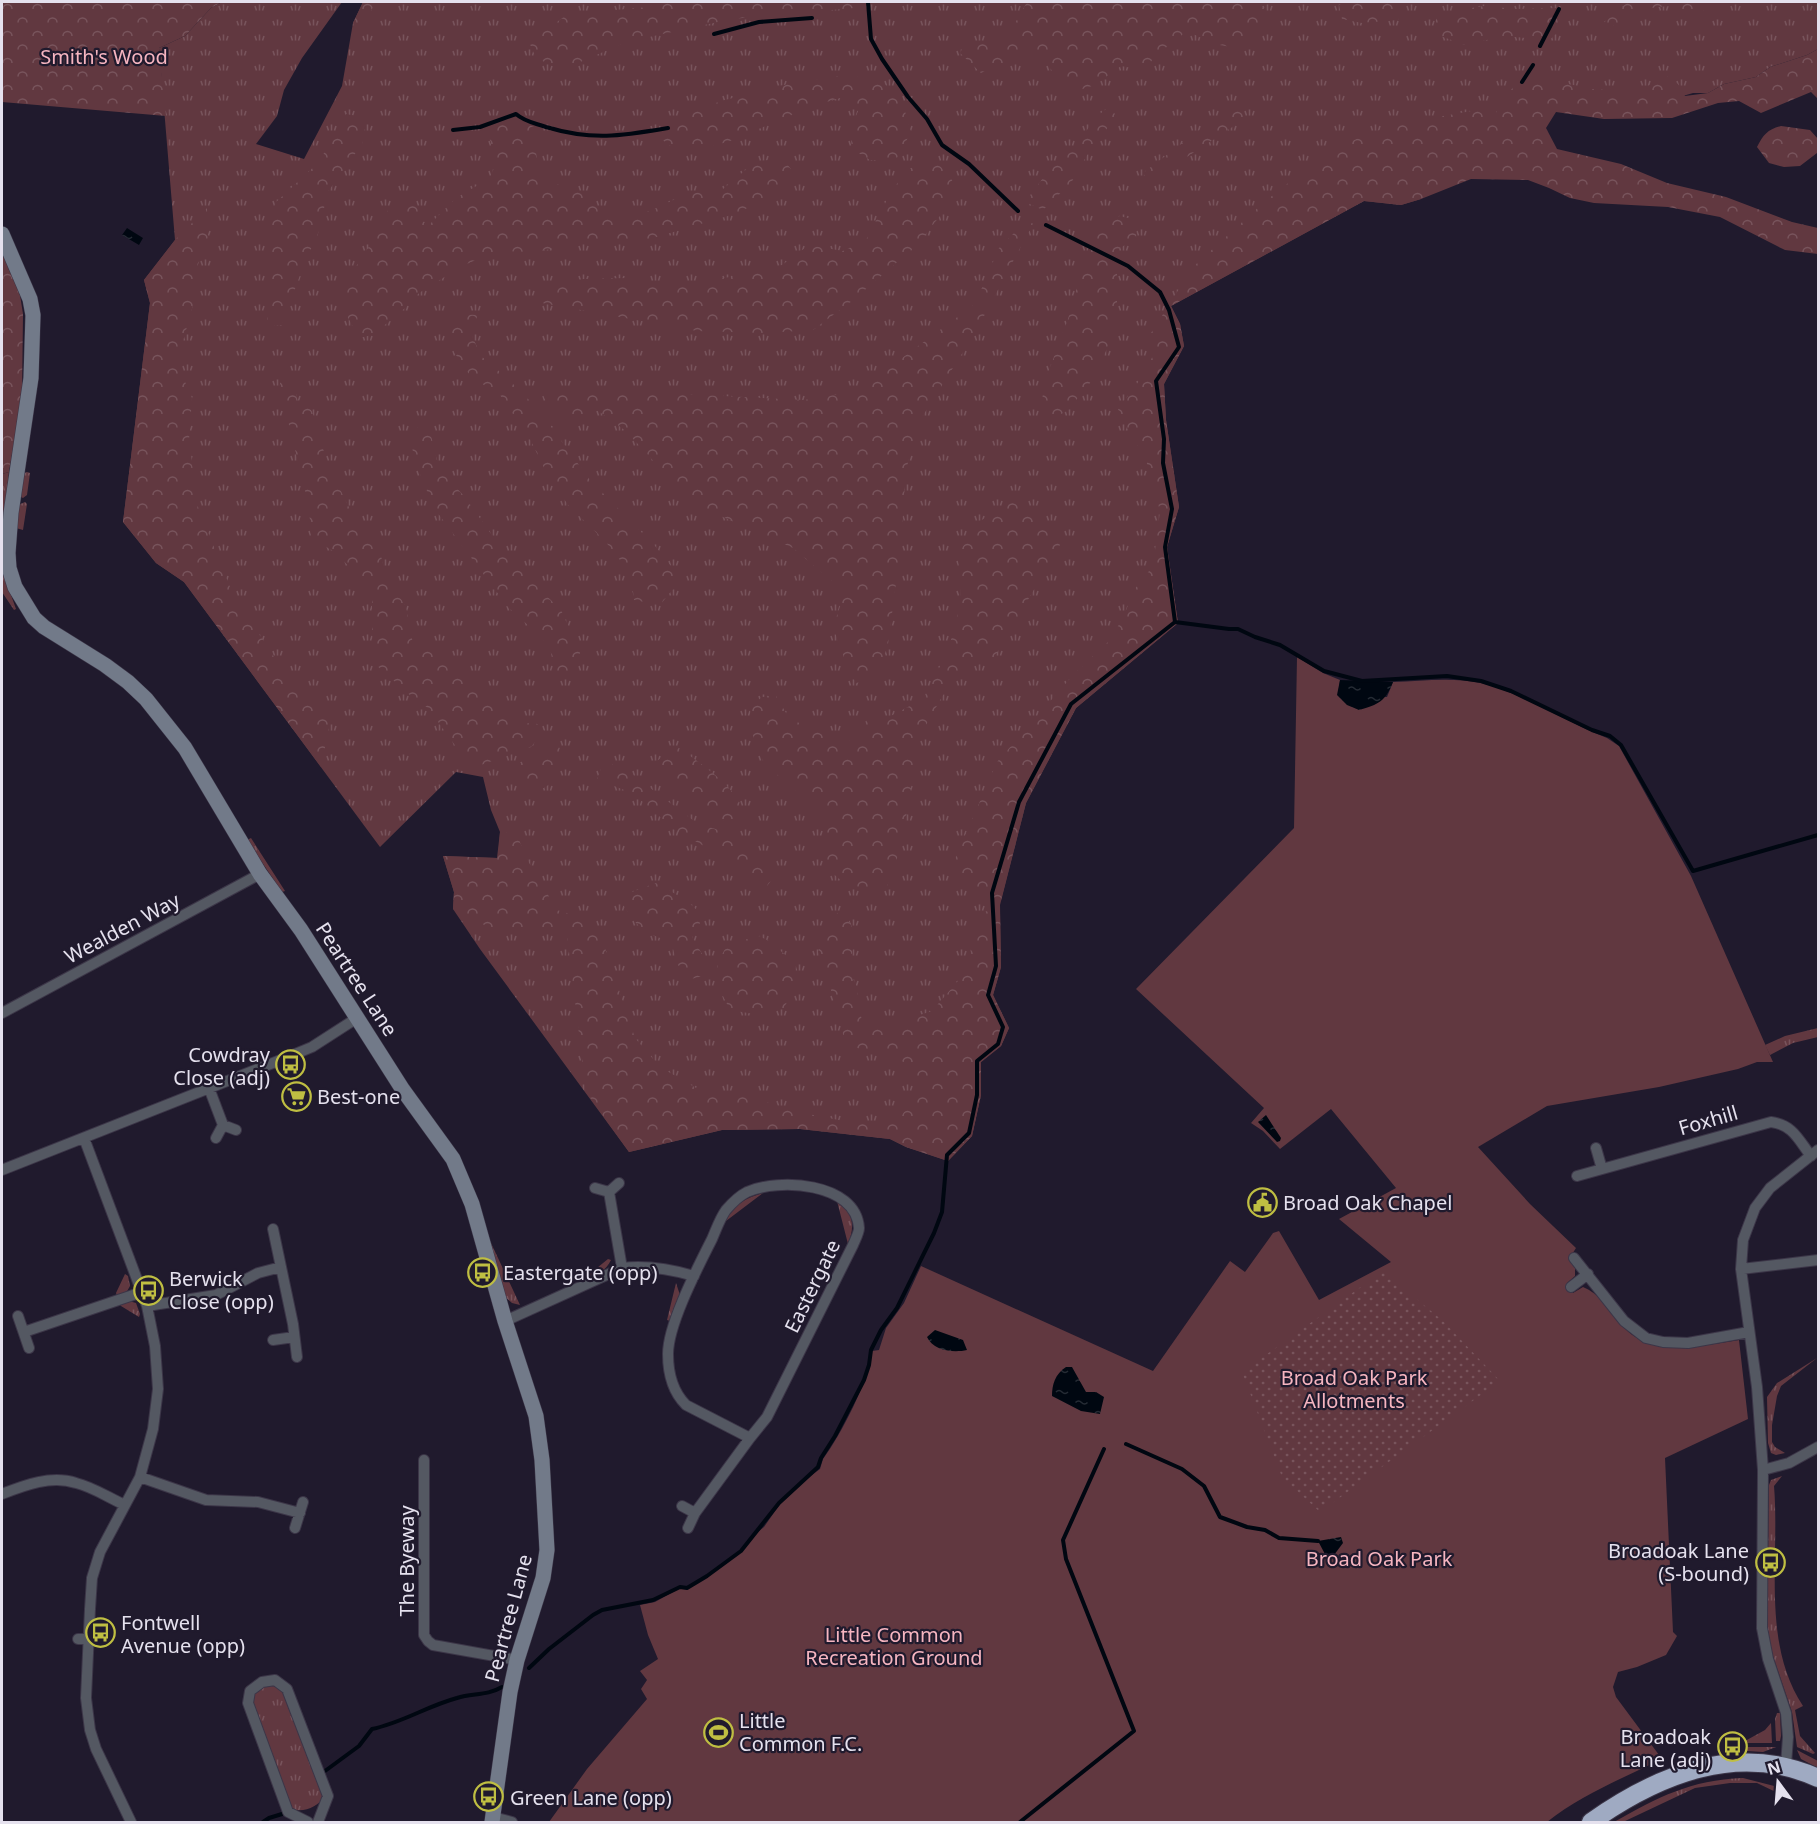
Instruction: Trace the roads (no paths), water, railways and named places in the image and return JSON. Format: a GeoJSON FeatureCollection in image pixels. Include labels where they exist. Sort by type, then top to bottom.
{"type":"FeatureCollection","features":[{"type":"Feature","properties":{"kind":"highway"},"geometry":{"type":"LineString","coordinates":[[1591,1822],[1638,1794],[1695,1770],[1740,1762],[1764,1762],[1786,1766],[1818,1778]]}},
{"type":"Feature","properties":{"kind":"street","name":"Peartree Lane"},"geometry":{"type":"LineString","coordinates":[[2,234],[30,299],[33,315],[31,378],[5,554],[15,587],[34,618],[44,627],[112,670],[146,699],[185,748],[260,874],[301,930],[404,1090],[453,1159],[472,1204],[505,1321],[536,1416],[542,1460],[547,1550],[536,1605],[517,1660],[510,1692],[493,1820]]}},
{"type":"Feature","properties":{"kind":"street","name":"Wealden Way"},"geometry":{"type":"LineString","coordinates":[[2,1013],[260,874]]}},
{"type":"Feature","properties":{"kind":"street"},"geometry":{"type":"LineString","coordinates":[[2,1170],[312,1047],[357,1018]]}},
{"type":"Feature","properties":{"kind":"street"},"geometry":{"type":"LineString","coordinates":[[209,1088],[222,1125],[216,1138]]}},
{"type":"Feature","properties":{"kind":"street","name":"Foxhill"},"geometry":{"type":"LineString","coordinates":[[1577,1176],[1771,1122],[1781,1123],[1790,1128],[1815,1153]]}},
{"type":"Feature","properties":{"kind":"street"},"geometry":{"type":"LineString","coordinates":[[222,1125],[236,1130]]}},
{"type":"Feature","properties":{"kind":"street"},"geometry":{"type":"LineString","coordinates":[[84,1138],[147,1306],[155,1346],[158,1389],[153,1429],[140,1477],[100,1552],[92,1578],[86,1698],[90,1730],[96,1749],[131,1822]]}},
{"type":"Feature","properties":{"kind":"street"},"geometry":{"type":"LineString","coordinates":[[1596,1148],[1602,1168]]}},
{"type":"Feature","properties":{"kind":"street"},"geometry":{"type":"LineString","coordinates":[[1786,1766],[1788,1737],[1786,1713],[1768,1659],[1762,1628],[1763,1470],[1757,1387],[1741,1269],[1743,1240],[1755,1208],[1770,1188],[1815,1153]]}},
{"type":"Feature","properties":{"kind":"street"},"geometry":{"type":"LineString","coordinates":[[609,1192],[619,1183]]}},
{"type":"Feature","properties":{"kind":"street","name":"Eastergate"},"geometry":{"type":"LineString","coordinates":[[688,1528],[695,1513],[767,1417],[854,1245],[859,1229],[854,1213],[844,1199],[828,1190],[778,1184],[747,1192],[737,1199],[725,1211],[694,1276],[673,1328],[668,1353],[674,1387],[679,1397],[686,1405],[750,1438]]}},
{"type":"Feature","properties":{"kind":"street"},"geometry":{"type":"LineString","coordinates":[[595,1188],[609,1192]]}},
{"type":"Feature","properties":{"kind":"street"},"geometry":{"type":"LineString","coordinates":[[609,1192],[622,1268]]}},
{"type":"Feature","properties":{"kind":"street"},"geometry":{"type":"LineString","coordinates":[[273,1229],[297,1357]]}},
{"type":"Feature","properties":{"kind":"street"},"geometry":{"type":"LineString","coordinates":[[1575,1258],[1624,1321],[1646,1338],[1663,1342],[1688,1343],[1749,1332]]}},
{"type":"Feature","properties":{"kind":"street"},"geometry":{"type":"LineString","coordinates":[[1741,1269],[1818,1260]]}},
{"type":"Feature","properties":{"kind":"street"},"geometry":{"type":"LineString","coordinates":[[147,1306],[216,1295],[258,1273],[281,1267]]}},
{"type":"Feature","properties":{"kind":"street"},"geometry":{"type":"LineString","coordinates":[[505,1321],[622,1268],[657,1267],[694,1276]]}},
{"type":"Feature","properties":{"kind":"street"},"geometry":{"type":"LineString","coordinates":[[1571,1287],[1588,1274]]}},
{"type":"Feature","properties":{"kind":"street"},"geometry":{"type":"LineString","coordinates":[[24,1332],[142,1292]]}},
{"type":"Feature","properties":{"kind":"street"},"geometry":{"type":"LineString","coordinates":[[18,1316],[29,1348]]}},
{"type":"Feature","properties":{"kind":"street"},"geometry":{"type":"LineString","coordinates":[[273,1340],[294,1337]]}},
{"type":"Feature","properties":{"kind":"street"},"geometry":{"type":"LineString","coordinates":[[1763,1470],[1789,1463],[1818,1447]]}},
{"type":"Feature","properties":{"kind":"street","name":"The Byeway"},"geometry":{"type":"LineString","coordinates":[[424,1460],[424,1635],[433,1645],[517,1660]]}},
{"type":"Feature","properties":{"kind":"street"},"geometry":{"type":"LineString","coordinates":[[140,1477],[206,1500],[258,1502],[300,1514]]}},
{"type":"Feature","properties":{"kind":"street"},"geometry":{"type":"LineString","coordinates":[[2,1494],[33,1483],[56,1480],[76,1482],[125,1505]]}},
{"type":"Feature","properties":{"kind":"street"},"geometry":{"type":"LineString","coordinates":[[295,1528],[303,1502]]}},
{"type":"Feature","properties":{"kind":"street"},"geometry":{"type":"LineString","coordinates":[[682,1506],[695,1513]]}},
{"type":"Feature","properties":{"kind":"street"},"geometry":{"type":"LineString","coordinates":[[308,1822],[288,1812],[248,1703],[250,1691],[262,1682],[275,1680],[287,1689],[328,1796],[318,1822]]}},
{"type":"Feature","properties":{"kind":"street"},"geometry":{"type":"LineString","coordinates":[[493,1820],[512,1822]]}},
{"type":"Feature","properties":{"kind":"water"},"geometry":{"type":"Polygon","coordinates":[[[127,228],[143,238],[139,245],[122,235],[127,228]]]}},
{"type":"Feature","properties":{"kind":"water"},"geometry":{"type":"Polygon","coordinates":[[[1340,680],[1393,682],[1387,694],[1380,701],[1359,710],[1347,705],[1337,695],[1340,680]]]}},
{"type":"Feature","properties":{"kind":"water"},"geometry":{"type":"Polygon","coordinates":[[[1266,1115],[1281,1138],[1280,1141],[1277,1142],[1258,1122],[1266,1115]]]}},
{"type":"Feature","properties":{"kind":"water"},"geometry":{"type":"Polygon","coordinates":[[[935,1330],[963,1340],[967,1350],[950,1351],[934,1345],[927,1337],[935,1330]]]}},
{"type":"Feature","properties":{"kind":"water"},"geometry":{"type":"Polygon","coordinates":[[[1066,1367],[1072,1367],[1086,1392],[1096,1392],[1104,1397],[1100,1414],[1081,1411],[1052,1396],[1055,1380],[1066,1367]]]}},
{"type":"Feature","properties":{"kind":"water"},"geometry":{"type":"Polygon","coordinates":[[[1341,1537],[1343,1543],[1331,1559],[1326,1556],[1318,1541],[1341,1537]]]}},
{"type":"Feature","properties":{"kind":"waterway"},"geometry":{"type":"LineString","coordinates":[[868,2],[871,39],[908,97],[927,119],[942,145],[969,164],[1018,211]]}},
{"type":"Feature","properties":{"kind":"waterway"},"geometry":{"type":"LineString","coordinates":[[1540,46],[1559,9]]}},
{"type":"Feature","properties":{"kind":"waterway"},"geometry":{"type":"LineString","coordinates":[[714,34],[759,22],[812,18]]}},
{"type":"Feature","properties":{"kind":"waterway"},"geometry":{"type":"LineString","coordinates":[[1522,82],[1533,65]]}},
{"type":"Feature","properties":{"kind":"waterway"},"geometry":{"type":"LineString","coordinates":[[453,130],[480,127],[516,114],[527,121],[546,127],[593,136],[621,135],[668,128]]}},
{"type":"Feature","properties":{"kind":"waterway"},"geometry":{"type":"LineString","coordinates":[[529,1668],[549,1649],[602,1610],[653,1600],[680,1587],[687,1588],[707,1576],[741,1551],[779,1503],[818,1467],[864,1380],[871,1350],[881,1330],[897,1308],[934,1233],[942,1212],[947,1155],[969,1133],[977,1095],[977,1061],[998,1044],[1003,1027],[988,995],[996,966],[992,893],[1019,802],[1071,704],[1175,622],[1165,547],[1172,509],[1163,463],[1164,439],[1156,381],[1179,347],[1169,310],[1160,292],[1128,266],[1046,225]]}},
{"type":"Feature","properties":{"kind":"waterway"},"geometry":{"type":"LineString","coordinates":[[1175,622],[1238,629],[1280,645],[1324,671],[1362,681],[1447,676],[1481,681],[1511,691],[1592,730],[1610,736],[1621,745],[1693,871],[1818,835]]}},
{"type":"Feature","properties":{"kind":"waterway"},"geometry":{"type":"LineString","coordinates":[[1126,1444],[1182,1469],[1204,1486],[1220,1517],[1247,1527],[1265,1530],[1279,1538],[1318,1541]]}},
{"type":"Feature","properties":{"kind":"waterway"},"geometry":{"type":"LineString","coordinates":[[1020,1822],[1134,1731],[1066,1559],[1063,1540],[1104,1449]]}},
{"type":"Feature","properties":{"kind":"waterway"},"geometry":{"type":"LineString","coordinates":[[325,1771],[359,1746],[372,1729],[394,1723],[446,1701],[491,1692],[502,1687]]}},
{"type":"Feature","properties":{"kind":"waterway"},"geometry":{"type":"LineString","coordinates":[[263,1822],[282,1814]]}},
{"type":"Feature","properties":{"kind":"place","name":"Cowdray Close (adj)"},"geometry":{"type":"Point","coordinates":[291,1065]}},
{"type":"Feature","properties":{"kind":"place","name":"Best-one"},"geometry":{"type":"Point","coordinates":[296,1096]}},
{"type":"Feature","properties":{"kind":"place","name":"Broad Oak Chapel"},"geometry":{"type":"Point","coordinates":[1262,1202]}},
{"type":"Feature","properties":{"kind":"place","name":"Eastergate (opp)"},"geometry":{"type":"Point","coordinates":[482,1272]}},
{"type":"Feature","properties":{"kind":"place","name":"Berwick Close (opp)"},"geometry":{"type":"Point","coordinates":[148,1290]}},
{"type":"Feature","properties":{"kind":"place","name":"Broadoak Lane (S-bound)"},"geometry":{"type":"Point","coordinates":[1770,1562]}},
{"type":"Feature","properties":{"kind":"place","name":"Fontwell Avenue (opp)"},"geometry":{"type":"Point","coordinates":[100,1633]}},
{"type":"Feature","properties":{"kind":"place","name":"Little Common F.C."},"geometry":{"type":"Point","coordinates":[718,1732]}},
{"type":"Feature","properties":{"kind":"place","name":"Broadoak Lane (adj)"},"geometry":{"type":"Point","coordinates":[1732,1747]}},
{"type":"Feature","properties":{"kind":"place","name":"Green Lane (opp)"},"geometry":{"type":"Point","coordinates":[489,1797]}},
{"type":"Feature","properties":{"kind":"park label","name":"Smith's Wood"},"geometry":{"type":"Point","coordinates":[104,56]}},
{"type":"Feature","properties":{"kind":"park label","name":"Broad Oak Park Allotments"},"geometry":{"type":"Point","coordinates":[1354,1388]}},
{"type":"Feature","properties":{"kind":"park label","name":"Broad Oak Park"},"geometry":{"type":"Point","coordinates":[1379,1558]}},
{"type":"Feature","properties":{"kind":"park label","name":"Little Common Recreation Ground"},"geometry":{"type":"Point","coordinates":[894,1646]}}]}
